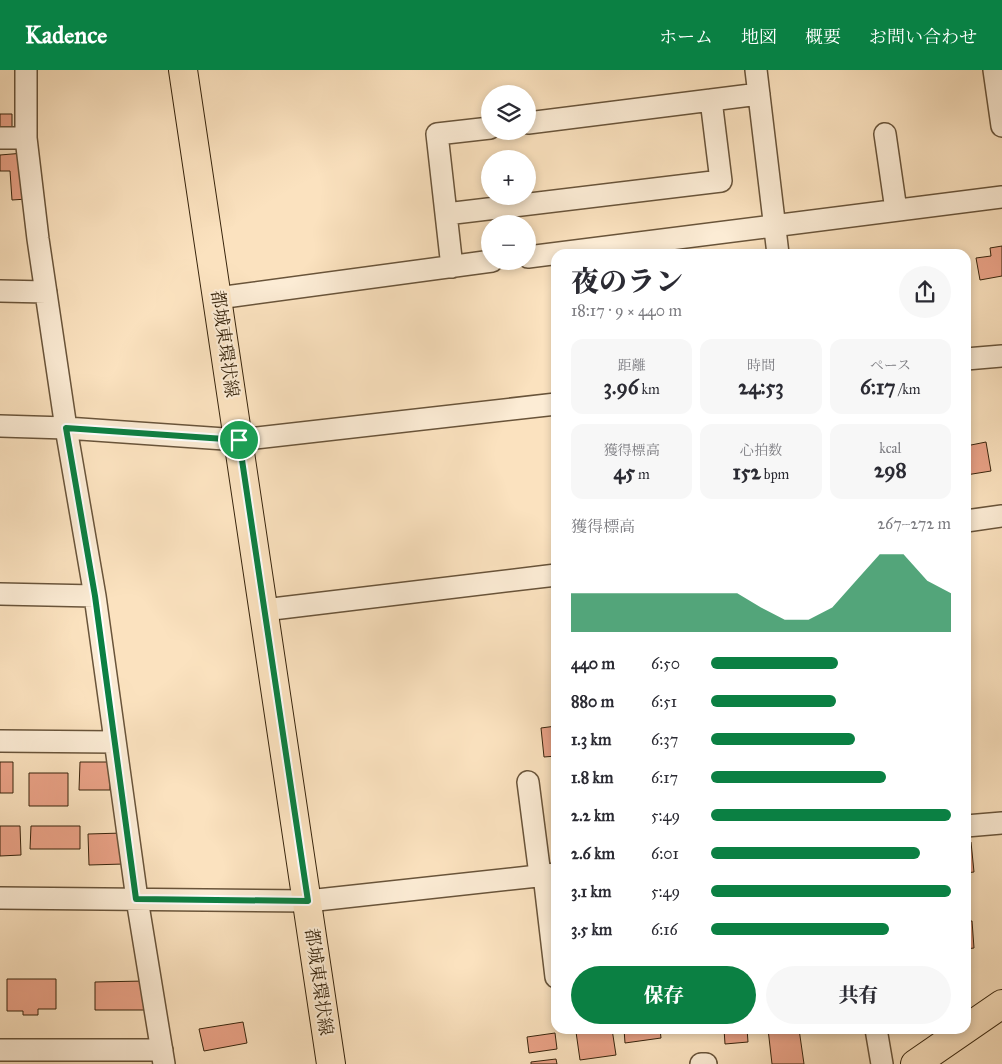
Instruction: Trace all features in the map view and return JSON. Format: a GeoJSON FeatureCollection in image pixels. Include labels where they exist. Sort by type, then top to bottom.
{"type":"FeatureCollection","features":[{"type":"Feature","properties":{"kind":"main road","name":"都城東環状線"},"geometry":{"type":"LineString","coordinates":[[184,70],[331,1064]]}},
{"type":"Feature","properties":{"kind":"main road"},"geometry":{"type":"LineString","coordinates":[[971,1026],[1002,1004]]}},
{"type":"Feature","properties":{"kind":"main road"},"geometry":{"type":"LineString","coordinates":[[916,1064],[959,1034]]}},
{"type":"Feature","properties":{"kind":"street"},"geometry":{"type":"LineString","coordinates":[[0,1050],[163,1057],[136,899],[95,596],[66,428],[46,292],[26,138],[26,70]]}},
{"type":"Feature","properties":{"kind":"street"},"geometry":{"type":"LineString","coordinates":[[756,70],[777,249]]}},
{"type":"Feature","properties":{"kind":"street"},"geometry":{"type":"LineString","coordinates":[[994,70],[1002,126]]}},
{"type":"Feature","properties":{"kind":"street"},"geometry":{"type":"LineString","coordinates":[[536,122],[758,94]]}},
{"type":"Feature","properties":{"kind":"street"},"geometry":{"type":"LineString","coordinates":[[446,214],[720,181],[711,100]]}},
{"type":"Feature","properties":{"kind":"street"},"geometry":{"type":"LineString","coordinates":[[452,267],[437,134],[481,129]]}},
{"type":"Feature","properties":{"kind":"street"},"geometry":{"type":"LineString","coordinates":[[885,134],[896,210]]}},
{"type":"Feature","properties":{"kind":"street"},"geometry":{"type":"LineString","coordinates":[[0,138],[26,138]]}},
{"type":"Feature","properties":{"kind":"street"},"geometry":{"type":"LineString","coordinates":[[588,249],[774,224],[1002,197]]}},
{"type":"Feature","properties":{"kind":"street"},"geometry":{"type":"LineString","coordinates":[[536,256],[551,254]]}},
{"type":"Feature","properties":{"kind":"street"},"geometry":{"type":"LineString","coordinates":[[218,298],[481,263]]}},
{"type":"Feature","properties":{"kind":"street"},"geometry":{"type":"LineString","coordinates":[[0,291],[46,292]]}},
{"type":"Feature","properties":{"kind":"street"},"geometry":{"type":"LineString","coordinates":[[971,359],[1002,356]]}},
{"type":"Feature","properties":{"kind":"street"},"geometry":{"type":"LineString","coordinates":[[0,426],[66,428],[239,440],[551,405]]}},
{"type":"Feature","properties":{"kind":"street"},"geometry":{"type":"LineString","coordinates":[[971,520],[1002,516]]}},
{"type":"Feature","properties":{"kind":"street"},"geometry":{"type":"LineString","coordinates":[[264,610],[551,576]]}},
{"type":"Feature","properties":{"kind":"street"},"geometry":{"type":"LineString","coordinates":[[0,594],[95,596]]}},
{"type":"Feature","properties":{"kind":"street"},"geometry":{"type":"LineString","coordinates":[[0,741],[114,742]]}},
{"type":"Feature","properties":{"kind":"street"},"geometry":{"type":"LineString","coordinates":[[528,782],[547,875],[551,920]]}},
{"type":"Feature","properties":{"kind":"street"},"geometry":{"type":"LineString","coordinates":[[971,826],[1002,823]]}},
{"type":"Feature","properties":{"kind":"street"},"geometry":{"type":"LineString","coordinates":[[0,898],[308,901],[547,875]]}},
{"type":"Feature","properties":{"kind":"street"},"geometry":{"type":"LineString","coordinates":[[877,1034],[882,1064]]}},
{"type":"Feature","properties":{"kind":"street"},"geometry":{"type":"LineString","coordinates":[[701,1064],[706,1064]]}},
{"type":"Feature","properties":{"kind":"building"},"geometry":{"type":"Polygon","coordinates":[[[0,114],[12,114],[12,136],[0,137],[0,114]]]}},
{"type":"Feature","properties":{"kind":"building"},"geometry":{"type":"Polygon","coordinates":[[[24,153],[27,199],[12,200],[10,171],[0,171],[0,155],[24,153]]]}},
{"type":"Feature","properties":{"kind":"building"},"geometry":{"type":"Polygon","coordinates":[[[1002,246],[1002,276],[980,280],[976,258],[991,256],[990,248],[1002,246]]]}},
{"type":"Feature","properties":{"kind":"building"},"geometry":{"type":"Polygon","coordinates":[[[986,442],[991,471],[971,474],[971,445],[986,442]]]}},
{"type":"Feature","properties":{"kind":"building"},"geometry":{"type":"Polygon","coordinates":[[[551,727],[551,756],[544,757],[541,728],[551,727]]]}},
{"type":"Feature","properties":{"kind":"building"},"geometry":{"type":"Polygon","coordinates":[[[0,762],[13,762],[13,793],[0,793],[0,762]]]}},
{"type":"Feature","properties":{"kind":"building"},"geometry":{"type":"Polygon","coordinates":[[[80,762],[110,762],[110,790],[79,790],[80,762]]]}},
{"type":"Feature","properties":{"kind":"building"},"geometry":{"type":"Polygon","coordinates":[[[29,773],[68,773],[68,806],[29,806],[29,773]]]}},
{"type":"Feature","properties":{"kind":"building"},"geometry":{"type":"Polygon","coordinates":[[[0,826],[20,826],[21,855],[0,856],[0,826]]]}},
{"type":"Feature","properties":{"kind":"building"},"geometry":{"type":"Polygon","coordinates":[[[31,826],[80,826],[80,849],[30,849],[31,826]]]}},
{"type":"Feature","properties":{"kind":"building"},"geometry":{"type":"Polygon","coordinates":[[[123,833],[124,864],[89,865],[88,834],[123,833]]]}},
{"type":"Feature","properties":{"kind":"building"},"geometry":{"type":"Polygon","coordinates":[[[971,842],[974,872],[971,872],[971,842]]]}},
{"type":"Feature","properties":{"kind":"building"},"geometry":{"type":"Polygon","coordinates":[[[971,921],[972,921],[974,948],[971,948],[971,921]]]}},
{"type":"Feature","properties":{"kind":"building"},"geometry":{"type":"Polygon","coordinates":[[[7,979],[56,979],[56,1009],[38,1009],[38,1015],[23,1015],[23,1011],[7,1011],[7,979]]]}},
{"type":"Feature","properties":{"kind":"building"},"geometry":{"type":"Polygon","coordinates":[[[145,981],[145,1010],[95,1010],[95,982],[145,981]]]}},
{"type":"Feature","properties":{"kind":"building"},"geometry":{"type":"Polygon","coordinates":[[[243,1022],[247,1043],[204,1051],[199,1029],[243,1022]]]}},
{"type":"Feature","properties":{"kind":"building"},"geometry":{"type":"Polygon","coordinates":[[[555,1034],[557,1049],[529,1053],[527,1037],[555,1034]]]}},
{"type":"Feature","properties":{"kind":"building"},"geometry":{"type":"Polygon","coordinates":[[[576,1034],[613,1034],[616,1055],[580,1060],[576,1034]]]}},
{"type":"Feature","properties":{"kind":"building"},"geometry":{"type":"Polygon","coordinates":[[[624,1034],[661,1034],[661,1038],[625,1043],[624,1034]]]}},
{"type":"Feature","properties":{"kind":"building"},"geometry":{"type":"Polygon","coordinates":[[[724,1034],[747,1034],[748,1042],[725,1044],[724,1034]]]}},
{"type":"Feature","properties":{"kind":"building"},"geometry":{"type":"Polygon","coordinates":[[[769,1034],[800,1034],[804,1064],[772,1064],[769,1034]]]}},
{"type":"Feature","properties":{"kind":"building"},"geometry":{"type":"Polygon","coordinates":[[[556,1059],[557,1064],[531,1064],[531,1062],[556,1059]]]}},
{"type":"Feature","properties":{"kind":"route"},"geometry":{"type":"LineString","coordinates":[[66,428],[239,440],[308,901],[136,899],[95,596],[66,428]]}}]}
